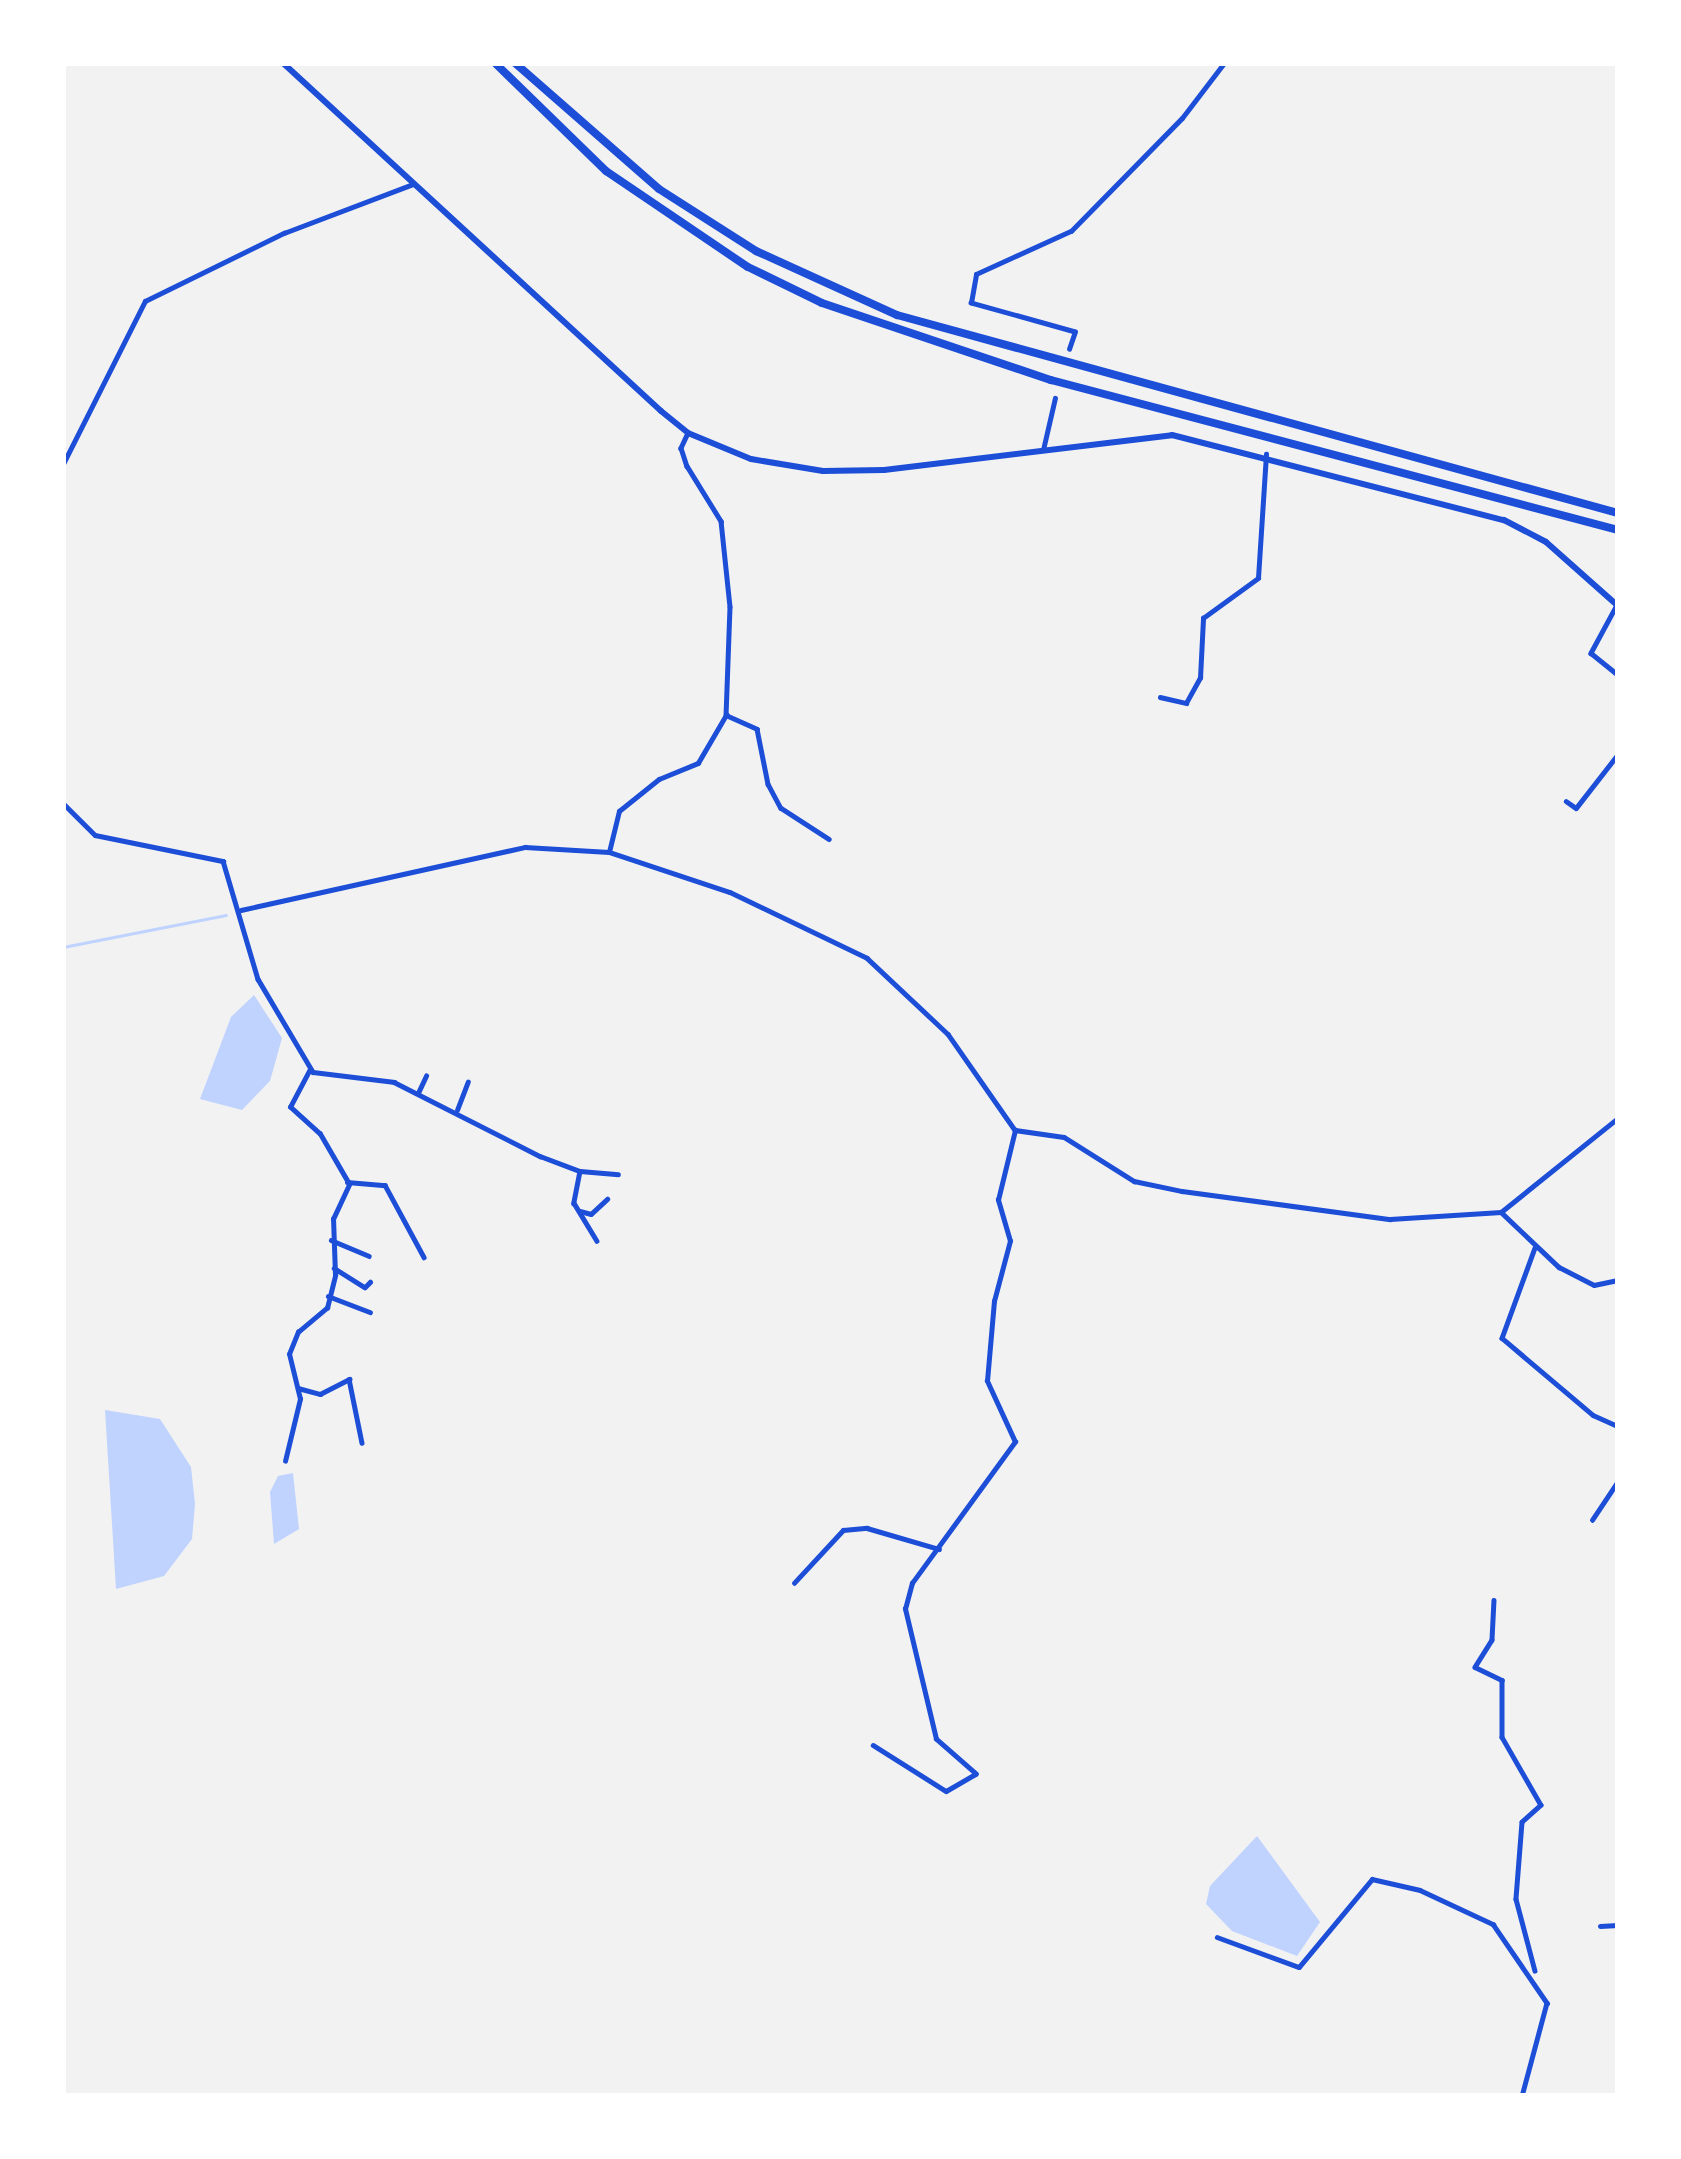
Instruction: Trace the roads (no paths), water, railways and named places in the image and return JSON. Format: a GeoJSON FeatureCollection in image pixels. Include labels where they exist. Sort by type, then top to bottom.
{"type":"FeatureCollection","features":[{"type":"Feature","properties":{"kind":"highway"},"geometry":{"type":"LineString","coordinates":[[495,63],[606,171],[748,267],[841,311],[1032,374],[1618,530]]}},
{"type":"Feature","properties":{"kind":"highway"},"geometry":{"type":"LineString","coordinates":[[515,63],[659,189],[822,284],[981,343],[1618,513]]}},
{"type":"Feature","properties":{"kind":"main road"},"geometry":{"type":"LineString","coordinates":[[283,63],[688,434],[763,463],[823,471],[1172,435],[1266,454],[1526,529],[1617,606]]}},
{"type":"Feature","properties":{"kind":"street"},"geometry":{"type":"LineString","coordinates":[[1069,349],[1075,332],[971,303],[976,274],[1071,231],[1182,118],[1224,63]]}},
{"type":"Feature","properties":{"kind":"street"},"geometry":{"type":"LineString","coordinates":[[63,464],[146,301],[284,233],[412,184]]}},
{"type":"Feature","properties":{"kind":"street"},"geometry":{"type":"LineString","coordinates":[[1043,450],[1055,398]]}},
{"type":"Feature","properties":{"kind":"street"},"geometry":{"type":"LineString","coordinates":[[609,852],[619,811],[659,779],[698,763],[726,715],[730,607],[722,521],[687,466],[681,448],[688,434]]}},
{"type":"Feature","properties":{"kind":"street"},"geometry":{"type":"LineString","coordinates":[[1160,697],[1186,704],[1200,678],[1203,618],[1258,578],[1266,454]]}},
{"type":"Feature","properties":{"kind":"street"},"geometry":{"type":"LineString","coordinates":[[1617,606],[1592,652],[1618,674]]}},
{"type":"Feature","properties":{"kind":"street"},"geometry":{"type":"LineString","coordinates":[[726,715],[757,730],[767,784],[781,808],[829,839]]}},
{"type":"Feature","properties":{"kind":"street"},"geometry":{"type":"LineString","coordinates":[[1566,801],[1576,808],[1618,754]]}},
{"type":"Feature","properties":{"kind":"street"},"geometry":{"type":"LineString","coordinates":[[63,803],[95,836],[223,861],[241,910],[257,979],[310,1069],[325,1080],[394,1082],[580,1171],[618,1174]]}},
{"type":"Feature","properties":{"kind":"street"},"geometry":{"type":"LineString","coordinates":[[241,910],[525,847],[609,852],[730,892],[867,958],[948,1034],[1015,1130],[1064,1137],[1134,1180],[1182,1191],[1390,1219],[1501,1212],[1618,1118]]}},
{"type":"Feature","properties":{"kind":"street"},"geometry":{"type":"LineString","coordinates":[[285,1461],[298,1388],[293,1342],[320,1317],[328,1296],[334,1268],[331,1240],[347,1182],[320,1134],[290,1107],[310,1069]]}},
{"type":"Feature","properties":{"kind":"street"},"geometry":{"type":"LineString","coordinates":[[418,1094],[426,1076]]}},
{"type":"Feature","properties":{"kind":"street"},"geometry":{"type":"LineString","coordinates":[[457,1110],[468,1082]]}},
{"type":"Feature","properties":{"kind":"street"},"geometry":{"type":"LineString","coordinates":[[873,1745],[946,1791],[976,1774],[936,1739],[905,1628],[912,1582],[1015,1442],[987,1381],[994,1301],[1010,1241],[998,1199],[1015,1130]]}},
{"type":"Feature","properties":{"kind":"street"},"geometry":{"type":"LineString","coordinates":[[580,1171],[574,1203],[597,1240]]}},
{"type":"Feature","properties":{"kind":"street"},"geometry":{"type":"LineString","coordinates":[[347,1182],[385,1185],[424,1257]]}},
{"type":"Feature","properties":{"kind":"street"},"geometry":{"type":"LineString","coordinates":[[580,1211],[591,1214],[607,1199]]}},
{"type":"Feature","properties":{"kind":"street"},"geometry":{"type":"LineString","coordinates":[[1501,1212],[1535,1248],[1594,1285],[1618,1280]]}},
{"type":"Feature","properties":{"kind":"street"},"geometry":{"type":"LineString","coordinates":[[331,1240],[370,1256]]}},
{"type":"Feature","properties":{"kind":"street"},"geometry":{"type":"LineString","coordinates":[[1535,1248],[1502,1339],[1594,1415],[1618,1426]]}},
{"type":"Feature","properties":{"kind":"street"},"geometry":{"type":"LineString","coordinates":[[334,1268],[365,1287],[370,1282]]}},
{"type":"Feature","properties":{"kind":"street"},"geometry":{"type":"LineString","coordinates":[[328,1296],[370,1312]]}},
{"type":"Feature","properties":{"kind":"street"},"geometry":{"type":"LineString","coordinates":[[298,1388],[320,1394],[349,1379],[362,1443]]}},
{"type":"Feature","properties":{"kind":"street"},"geometry":{"type":"LineString","coordinates":[[1592,1520],[1618,1481]]}},
{"type":"Feature","properties":{"kind":"street"},"geometry":{"type":"LineString","coordinates":[[794,1583],[843,1530],[867,1528],[939,1549]]}},
{"type":"Feature","properties":{"kind":"street"},"geometry":{"type":"LineString","coordinates":[[1494,1600],[1492,1640],[1475,1667],[1502,1681],[1502,1737],[1541,1805],[1522,1822],[1516,1899],[1548,2014],[1522,2096]]}},
{"type":"Feature","properties":{"kind":"street"},"geometry":{"type":"LineString","coordinates":[[1217,1937],[1299,1967],[1372,1879],[1420,1890],[1493,1924],[1536,1977]]}},
{"type":"Feature","properties":{"kind":"street"},"geometry":{"type":"LineString","coordinates":[[1600,1926],[1618,1925]]}},
{"type":"Feature","properties":{"kind":"water"},"geometry":{"type":"Polygon","coordinates":[[[254,995],[282,1038],[270,1081],[242,1110],[200,1099],[231,1017],[254,995]]]}},
{"type":"Feature","properties":{"kind":"water"},"geometry":{"type":"Polygon","coordinates":[[[105,1410],[160,1419],[191,1467],[195,1504],[192,1539],[164,1576],[116,1589],[105,1410]]]}},
{"type":"Feature","properties":{"kind":"water"},"geometry":{"type":"Polygon","coordinates":[[[293,1473],[299,1529],[274,1544],[270,1492],[278,1476],[293,1473]]]}},
{"type":"Feature","properties":{"kind":"water"},"geometry":{"type":"Polygon","coordinates":[[[1257,1836],[1320,1922],[1297,1956],[1232,1931],[1206,1904],[1210,1886],[1257,1836]]]}},
{"type":"Feature","properties":{"kind":"waterway"},"geometry":{"type":"LineString","coordinates":[[63,947],[226,915]]}}]}
